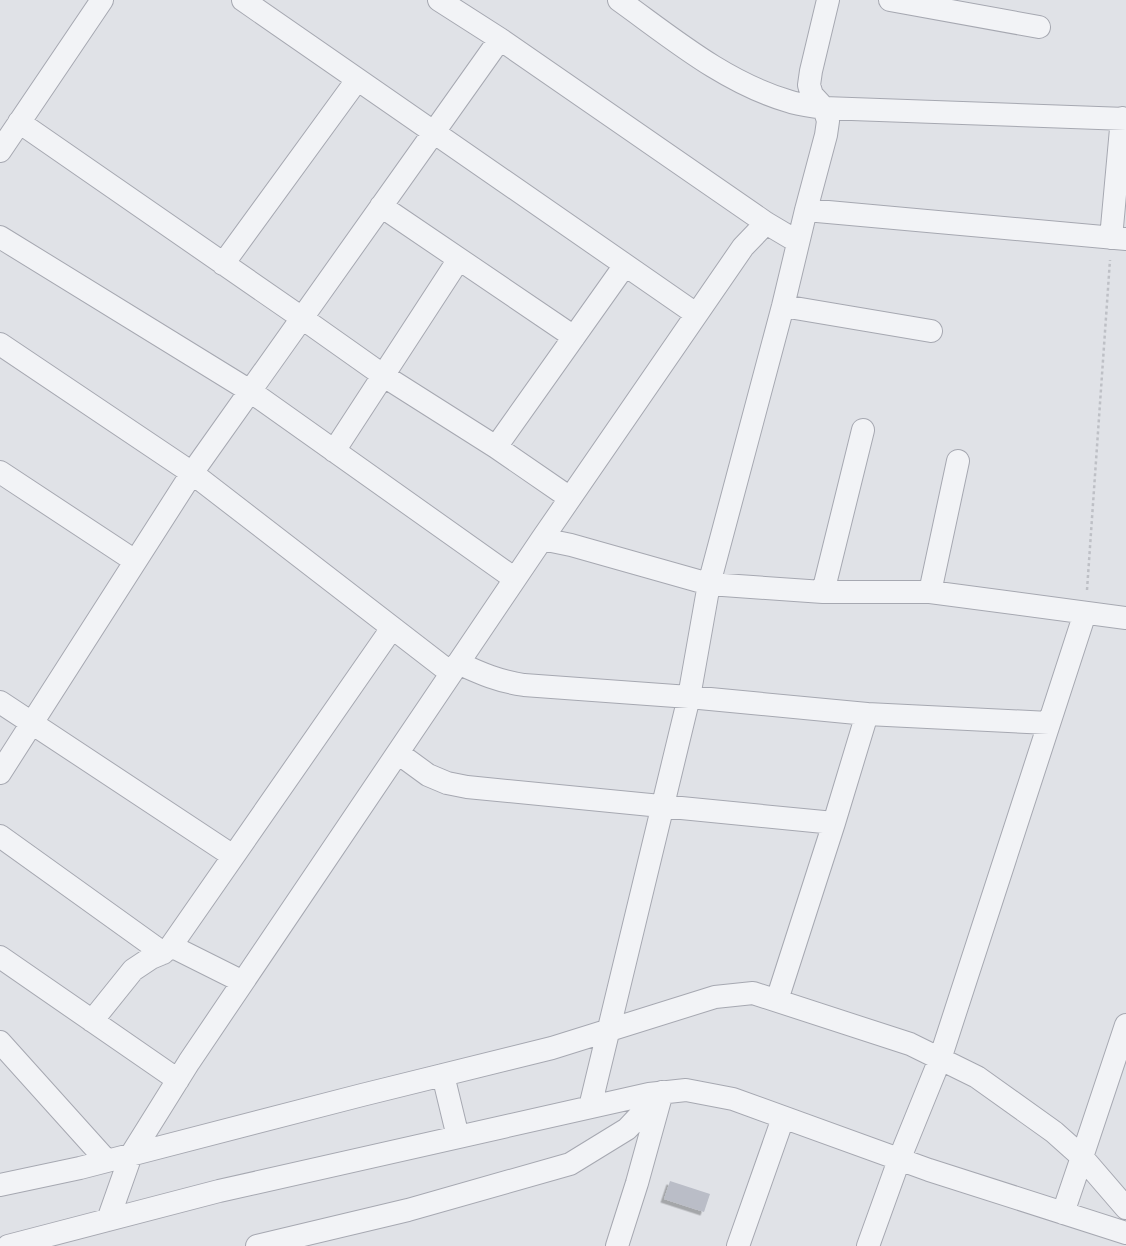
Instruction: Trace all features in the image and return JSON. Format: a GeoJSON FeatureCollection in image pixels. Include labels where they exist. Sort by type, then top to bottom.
{"type":"FeatureCollection","features":[{"type":"Feature","properties":{"kind":"street"},"geometry":{"type":"LineString","coordinates":[[0,152],[102,0]]}},
{"type":"Feature","properties":{"kind":"street"},"geometry":{"type":"LineString","coordinates":[[242,0],[696,314]]}},
{"type":"Feature","properties":{"kind":"street"},"geometry":{"type":"LineString","coordinates":[[439,0],[500,39],[766,223],[798,242]]}},
{"type":"Feature","properties":{"kind":"street"},"geometry":{"type":"LineString","coordinates":[[619,0],[710,65],[746,84],[788,102],[824,108],[1124,119],[1119,238],[806,210]]}},
{"type":"Feature","properties":{"kind":"street"},"geometry":{"type":"LineString","coordinates":[[590,1107],[689,697],[709,584],[783,306],[826,135],[828,121],[824,108],[812,95],[810,85],[811,71],[828,0]]}},
{"type":"Feature","properties":{"kind":"street"},"geometry":{"type":"LineString","coordinates":[[890,0],[1039,27]]}},
{"type":"Feature","properties":{"kind":"street"},"geometry":{"type":"LineString","coordinates":[[0,774],[192,473],[500,39]]}},
{"type":"Feature","properties":{"kind":"street"},"geometry":{"type":"LineString","coordinates":[[223,264],[357,80]]}},
{"type":"Feature","properties":{"kind":"street"},"geometry":{"type":"LineString","coordinates":[[19,122],[384,376],[496,447],[570,498]]}},
{"type":"Feature","properties":{"kind":"street"},"geometry":{"type":"LineString","coordinates":[[381,206],[574,337]]}},
{"type":"Feature","properties":{"kind":"street"},"geometry":{"type":"LineString","coordinates":[[108,1220],[131,1155],[178,1080],[542,539],[696,314],[742,247],[766,223]]}},
{"type":"Feature","properties":{"kind":"street"},"geometry":{"type":"LineString","coordinates":[[0,237],[250,391],[515,579]]}},
{"type":"Feature","properties":{"kind":"street"},"geometry":{"type":"LineString","coordinates":[[334,451],[459,259]]}},
{"type":"Feature","properties":{"kind":"street"},"geometry":{"type":"LineString","coordinates":[[496,447],[625,265]]}},
{"type":"Feature","properties":{"kind":"street"},"geometry":{"type":"LineString","coordinates":[[783,306],[931,331]]}},
{"type":"Feature","properties":{"kind":"street"},"geometry":{"type":"LineString","coordinates":[[0,344],[192,473],[392,628],[455,668],[503,682],[524,685],[689,697],[866,714],[1050,723]]}},
{"type":"Feature","properties":{"kind":"street"},"geometry":{"type":"LineString","coordinates":[[823,592],[863,430]]}},
{"type":"Feature","properties":{"kind":"street"},"geometry":{"type":"LineString","coordinates":[[930,592],[958,461]]}},
{"type":"Feature","properties":{"kind":"street"},"geometry":{"type":"LineString","coordinates":[[0,472],[136,561]]}},
{"type":"Feature","properties":{"kind":"street"},"geometry":{"type":"LineString","coordinates":[[542,539],[571,545],[709,584],[823,592],[930,592],[1126,618]]}},
{"type":"Feature","properties":{"kind":"street"},"geometry":{"type":"LineString","coordinates":[[868,1246],[899,1160],[940,1059],[1085,613]]}},
{"type":"Feature","properties":{"kind":"street"},"geometry":{"type":"LineString","coordinates":[[92,1021],[133,970],[151,958],[167,950],[392,628]]}},
{"type":"Feature","properties":{"kind":"street"},"geometry":{"type":"LineString","coordinates":[[0,702],[233,856]]}},
{"type":"Feature","properties":{"kind":"street"},"geometry":{"type":"LineString","coordinates":[[777,1000],[834,823],[866,714]]}},
{"type":"Feature","properties":{"kind":"street"},"geometry":{"type":"LineString","coordinates":[[398,753],[428,775],[447,783],[467,787],[834,823]]}},
{"type":"Feature","properties":{"kind":"street"},"geometry":{"type":"LineString","coordinates":[[0,836],[167,950],[243,982]]}},
{"type":"Feature","properties":{"kind":"street"},"geometry":{"type":"LineString","coordinates":[[0,957],[178,1080]]}},
{"type":"Feature","properties":{"kind":"street"},"geometry":{"type":"LineString","coordinates":[[0,1185],[107,1161],[552,1048],[715,997],[753,993],[910,1044],[977,1077],[1054,1132],[1082,1157],[1126,1208]]}},
{"type":"Feature","properties":{"kind":"street"},"geometry":{"type":"LineString","coordinates":[[1063,1213],[1082,1157],[1118,1076],[1126,1025]]}},
{"type":"Feature","properties":{"kind":"street"},"geometry":{"type":"LineString","coordinates":[[0,1042],[107,1161]]}},
{"type":"Feature","properties":{"kind":"street"},"geometry":{"type":"LineString","coordinates":[[443,1075],[458,1137]]}},
{"type":"Feature","properties":{"kind":"street"},"geometry":{"type":"LineString","coordinates":[[8,1246],[219,1191],[649,1094],[686,1090],[733,1099],[899,1160],[1126,1233]]}},
{"type":"Feature","properties":{"kind":"street"},"geometry":{"type":"LineString","coordinates":[[257,1246],[408,1210],[570,1164],[627,1129],[662,1092]]}},
{"type":"Feature","properties":{"kind":"street"},"geometry":{"type":"LineString","coordinates":[[617,1246],[637,1183],[662,1092]]}},
{"type":"Feature","properties":{"kind":"street"},"geometry":{"type":"LineString","coordinates":[[738,1246],[783,1118]]}},
{"type":"Feature","properties":{"kind":"path"},"geometry":{"type":"LineString","coordinates":[[1085,613],[1119,238]]}},
{"type":"Feature","properties":{"kind":"building"},"geometry":{"type":"Polygon","coordinates":[[[670,1181],[710,1194],[704,1212],[664,1199],[670,1181]]]}}]}
